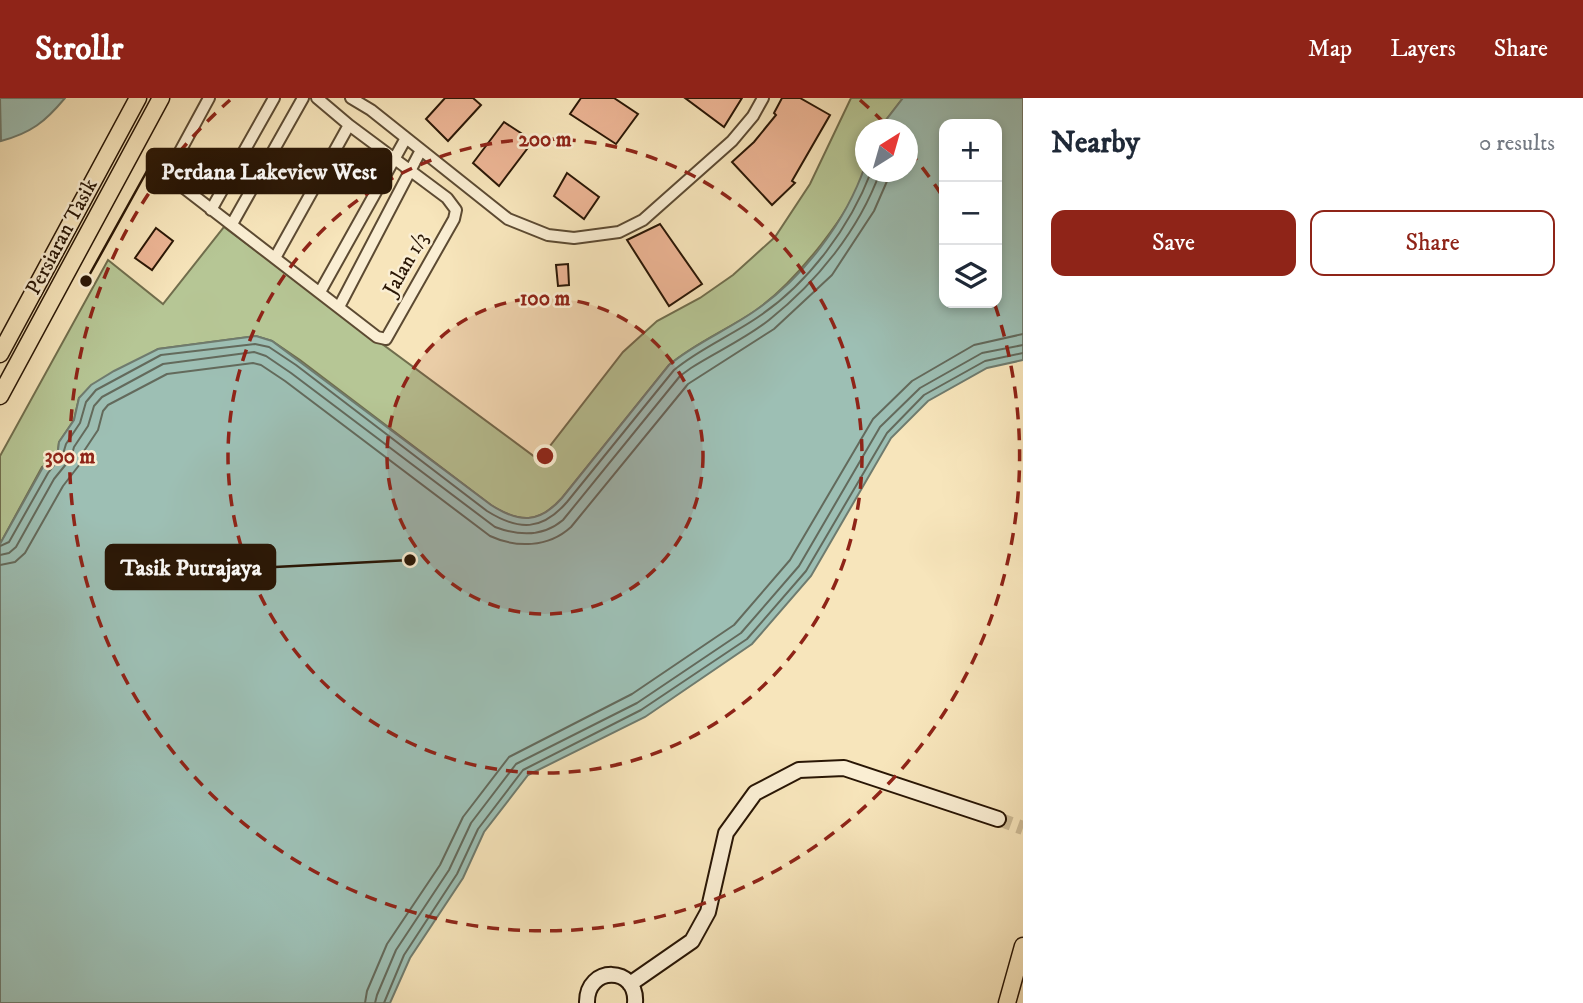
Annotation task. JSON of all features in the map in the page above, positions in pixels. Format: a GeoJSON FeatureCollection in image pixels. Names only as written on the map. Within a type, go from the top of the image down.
{"type":"FeatureCollection","features":[{"type":"Feature","properties":{"kind":"main road","name":"Persiaran Tasik"},"geometry":{"type":"LineString","coordinates":[[0,354],[138,98]]}},
{"type":"Feature","properties":{"kind":"main road","name":"Persiaran Tasik"},"geometry":{"type":"LineString","coordinates":[[0,396],[161,98]]}},
{"type":"Feature","properties":{"kind":"main road"},"geometry":{"type":"LineString","coordinates":[[1007,1003],[1023,946]]}},
{"type":"Feature","properties":{"kind":"street"},"geometry":{"type":"LineString","coordinates":[[209,98],[170,173],[175,182],[339,307],[421,150]]}},
{"type":"Feature","properties":{"kind":"street"},"geometry":{"type":"LineString","coordinates":[[211,210],[274,98]]}},
{"type":"Feature","properties":{"kind":"street"},"geometry":{"type":"LineString","coordinates":[[232,224],[303,98]]}},
{"type":"Feature","properties":{"kind":"street"},"geometry":{"type":"LineString","coordinates":[[317,98],[409,172]]}},
{"type":"Feature","properties":{"kind":"street"},"geometry":{"type":"LineString","coordinates":[[358,99],[508,219],[548,235],[574,238],[619,232],[643,220],[744,128],[763,98]]}},
{"type":"Feature","properties":{"kind":"street"},"geometry":{"type":"LineString","coordinates":[[275,258],[349,125]]}},
{"type":"Feature","properties":{"kind":"street"},"geometry":{"type":"LineString","coordinates":[[320,292],[405,138]]}},
{"type":"Feature","properties":{"kind":"street","name":"Jalan 1/3"},"geometry":{"type":"LineString","coordinates":[[339,307],[377,337],[386,339],[454,219],[456,210],[452,202],[409,172]]}},
{"type":"Feature","properties":{"kind":"street"},"geometry":{"type":"LineString","coordinates":[[631,984],[692,941],[708,912],[726,833],[755,793],[799,770],[844,768],[998,819]]}},
{"type":"Feature","properties":{"kind":"street"},"geometry":{"type":"LineString","coordinates":[[587,1003],[589,988],[601,977],[617,975],[631,984],[635,991],[635,1003]]}},
{"type":"Feature","properties":{"kind":"green space"},"geometry":{"type":"Polygon","coordinates":[[[851,98],[903,98],[887,119],[855,119],[855,182],[860,182],[859,185],[836,225],[803,266],[755,311],[669,365],[562,498],[545,513],[520,518],[491,505],[300,360],[272,341],[256,336],[158,349],[79,398],[74,420],[59,442],[58,450],[48,464],[42,467],[0,544],[0,456],[108,260],[163,304],[224,227],[539,460],[623,352],[657,321],[700,298],[733,275],[775,237],[810,184],[851,98]]]}},
{"type":"Feature","properties":{"kind":"water"},"geometry":{"type":"Polygon","coordinates":[[[0,98],[65,98],[37,126],[1,141],[0,98]]]}},
{"type":"Feature","properties":{"kind":"water"},"geometry":{"type":"Polygon","coordinates":[[[903,98],[1023,98],[1023,360],[987,368],[928,401],[891,438],[811,576],[752,644],[645,717],[528,775],[484,832],[463,878],[410,958],[390,1003],[0,1003],[0,544],[43,467],[58,450],[59,442],[74,420],[79,398],[91,385],[158,349],[256,336],[272,341],[491,505],[520,518],[537,516],[545,513],[562,498],[669,365],[756,310],[791,281],[835,227],[859,182],[918,182],[918,119],[887,119],[903,98]]]}},
{"type":"Feature","properties":{"kind":"building"},"geometry":{"type":"Polygon","coordinates":[[[445,98],[473,98],[481,105],[448,141],[426,119],[445,98]]]}},
{"type":"Feature","properties":{"kind":"building"},"geometry":{"type":"Polygon","coordinates":[[[581,98],[614,98],[638,114],[616,144],[570,114],[581,98]]]}},
{"type":"Feature","properties":{"kind":"building"},"geometry":{"type":"Polygon","coordinates":[[[685,98],[742,98],[724,127],[685,98]]]}},
{"type":"Feature","properties":{"kind":"building"},"geometry":{"type":"Polygon","coordinates":[[[782,98],[800,98],[830,115],[792,181],[795,183],[772,205],[732,162],[754,142],[776,115],[774,113],[782,98]]]}},
{"type":"Feature","properties":{"kind":"building"},"geometry":{"type":"Polygon","coordinates":[[[504,122],[533,141],[499,186],[473,163],[504,122]]]}},
{"type":"Feature","properties":{"kind":"building"},"geometry":{"type":"Polygon","coordinates":[[[567,173],[599,197],[584,219],[554,196],[567,173]]]}},
{"type":"Feature","properties":{"kind":"building"},"geometry":{"type":"Polygon","coordinates":[[[660,224],[702,284],[669,306],[627,240],[660,224]]]}},
{"type":"Feature","properties":{"kind":"building"},"geometry":{"type":"Polygon","coordinates":[[[156,228],[173,241],[152,270],[135,258],[156,228]]]}},
{"type":"Feature","properties":{"kind":"building"},"geometry":{"type":"Polygon","coordinates":[[[568,264],[569,285],[558,286],[556,265],[568,264]]]}},
{"type":"Feature","properties":{"kind":"tunnel"},"geometry":{"type":"LineString","coordinates":[[998,819],[1023,828]]}},
{"type":"Feature","properties":{"kind":"place","name":"Perdana Lakeview West"},"geometry":{"type":"Point","coordinates":[86,281]}},
{"type":"Feature","properties":{"kind":"place","name":"Tasik Putrajaya"},"geometry":{"type":"Point","coordinates":[410,560]}}]}
